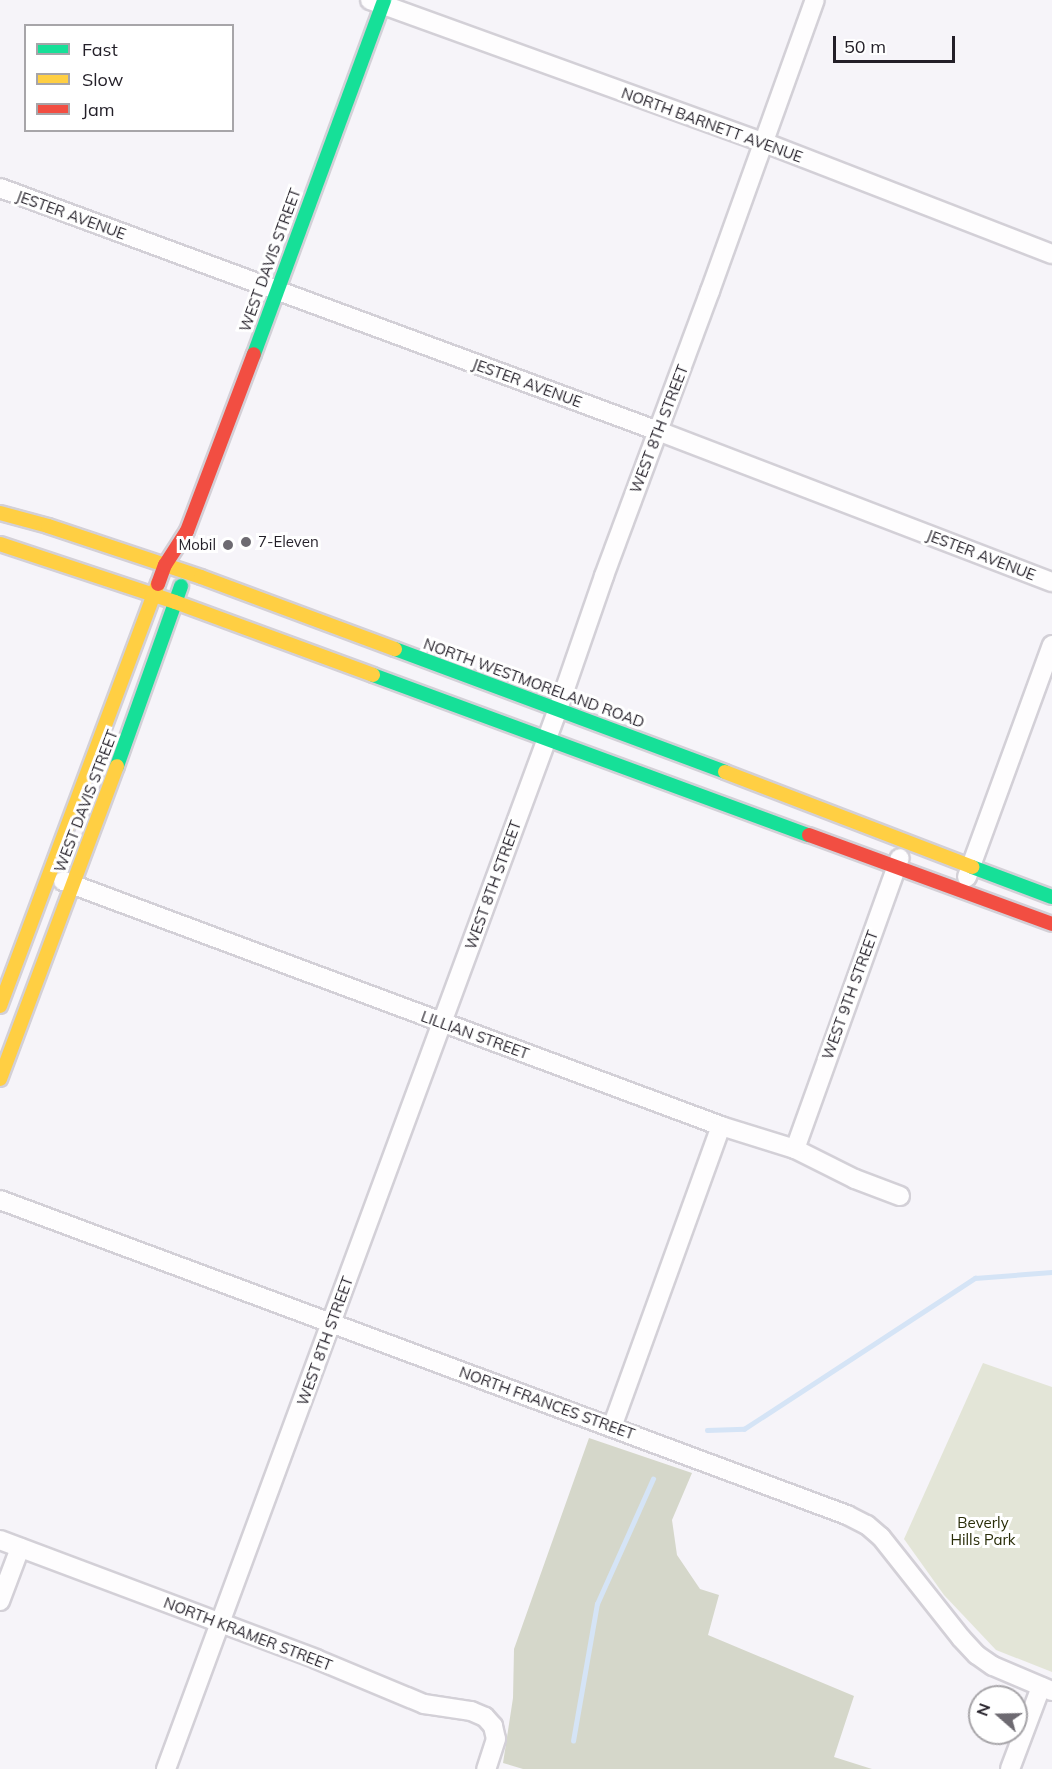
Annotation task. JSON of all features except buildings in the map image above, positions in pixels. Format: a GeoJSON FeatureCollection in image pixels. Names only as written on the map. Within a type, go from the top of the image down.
{"type":"FeatureCollection","features":[{"type":"Feature","properties":{"kind":"main road","name":"WEST DAVIS STREET"},"geometry":{"type":"LineString","coordinates":[[0,1006],[165,565],[187,531],[277,291],[379,2]]}},
{"type":"Feature","properties":{"kind":"main road","name":"NORTH WESTMORELAND ROAD"},"geometry":{"type":"LineString","coordinates":[[0,513],[31,537],[154,595],[1052,924]]}},
{"type":"Feature","properties":{"kind":"main road","name":"WEST DAVIS STREET"},"geometry":{"type":"LineString","coordinates":[[0,1079],[176,602],[186,572],[187,531]]}},
{"type":"Feature","properties":{"kind":"main road","name":"NORTH WESTMORELAND ROAD"},"geometry":{"type":"LineString","coordinates":[[0,544],[31,537],[165,565],[186,572],[558,709],[1052,897]]}},
{"type":"Feature","properties":{"kind":"street","name":"WEST 8TH STREET"},"geometry":{"type":"LineString","coordinates":[[166,1769],[558,709],[815,0]]}},
{"type":"Feature","properties":{"kind":"street","name":"NORTH BARNETT AVENUE"},"geometry":{"type":"LineString","coordinates":[[379,2],[763,142],[1052,254]]}},
{"type":"Feature","properties":{"kind":"street","name":"JESTER AVENUE"},"geometry":{"type":"LineString","coordinates":[[0,188],[658,431],[1052,582]]}},
{"type":"Feature","properties":{"kind":"street"},"geometry":{"type":"LineString","coordinates":[[962,892],[1052,645]]}},
{"type":"Feature","properties":{"kind":"street","name":"WEST 9TH STREET"},"geometry":{"type":"LineString","coordinates":[[795,1149],[906,842]]}},
{"type":"Feature","properties":{"kind":"street","name":"LILLIAN STREET"},"geometry":{"type":"LineString","coordinates":[[49,876],[721,1126],[795,1149],[855,1179],[900,1196]]}},
{"type":"Feature","properties":{"kind":"street"},"geometry":{"type":"LineString","coordinates":[[612,1427],[721,1126]]}},
{"type":"Feature","properties":{"kind":"street","name":"NORTH FRANCES STREET"},"geometry":{"type":"LineString","coordinates":[[0,1200],[847,1515],[867,1525],[881,1538],[977,1655],[993,1666],[1046,1689]]}},
{"type":"Feature","properties":{"kind":"street","name":"NORTH KRAMER STREET"},"geometry":{"type":"LineString","coordinates":[[0,1540],[316,1659],[424,1704],[471,1711],[485,1717],[493,1726],[496,1739],[486,1769]]}},
{"type":"Feature","properties":{"kind":"street"},"geometry":{"type":"LineString","coordinates":[[0,1601],[20,1548]]}},
{"type":"Feature","properties":{"kind":"street"},"geometry":{"type":"LineString","coordinates":[[1010,1769],[1046,1689]]}},
{"type":"Feature","properties":{"kind":"green space","name":"Beverly Hills Park"},"geometry":{"type":"Polygon","coordinates":[[[983,1363],[1052,1387],[1052,1672],[996,1650],[944,1595],[904,1539],[983,1363]]]}},
{"type":"Feature","properties":{"kind":"shaded area"},"geometry":{"type":"Polygon","coordinates":[[[589,1438],[692,1473],[672,1520],[677,1555],[700,1589],[719,1595],[708,1635],[854,1696],[834,1757],[872,1769],[523,1769],[503,1763],[513,1698],[514,1649],[589,1438]]]}},
{"type":"Feature","properties":{"kind":"waterway"},"geometry":{"type":"LineString","coordinates":[[707,1430],[744,1429],[975,1278],[1052,1272]]}},
{"type":"Feature","properties":{"kind":"waterway"},"geometry":{"type":"LineString","coordinates":[[573,1741],[597,1604],[653,1479]]}},
{"type":"Feature","properties":{"kind":"traffic: fast"},"geometry":{"type":"LineString","coordinates":[[254,354],[384,0]]}},
{"type":"Feature","properties":{"kind":"traffic: fast"},"geometry":{"type":"LineString","coordinates":[[117,766],[181,586]]}},
{"type":"Feature","properties":{"kind":"traffic: fast"},"geometry":{"type":"LineString","coordinates":[[395,649],[725,772]]}},
{"type":"Feature","properties":{"kind":"traffic: fast"},"geometry":{"type":"LineString","coordinates":[[373,675],[809,835]]}},
{"type":"Feature","properties":{"kind":"traffic: fast"},"geometry":{"type":"LineString","coordinates":[[972,867],[1052,897]]}},
{"type":"Feature","properties":{"kind":"traffic: slow"},"geometry":{"type":"LineString","coordinates":[[0,513],[48,526],[201,577],[395,649]]}},
{"type":"Feature","properties":{"kind":"traffic: slow"},"geometry":{"type":"LineString","coordinates":[[0,544],[175,602],[373,675]]}},
{"type":"Feature","properties":{"kind":"traffic: slow"},"geometry":{"type":"LineString","coordinates":[[0,1006],[158,584]]}},
{"type":"Feature","properties":{"kind":"traffic: slow"},"geometry":{"type":"LineString","coordinates":[[0,1079],[117,766]]}},
{"type":"Feature","properties":{"kind":"traffic: slow"},"geometry":{"type":"LineString","coordinates":[[725,772],[972,867]]}},
{"type":"Feature","properties":{"kind":"traffic: jam"},"geometry":{"type":"LineString","coordinates":[[158,584],[165,565],[187,531],[254,354]]}},
{"type":"Feature","properties":{"kind":"traffic: jam"},"geometry":{"type":"LineString","coordinates":[[809,835],[1052,924]]}},
{"type":"Feature","properties":{"kind":"place","name":"7-Eleven"},"geometry":{"type":"Point","coordinates":[246,542]}},
{"type":"Feature","properties":{"kind":"place","name":"Mobil"},"geometry":{"type":"Point","coordinates":[228,545]}}]}
